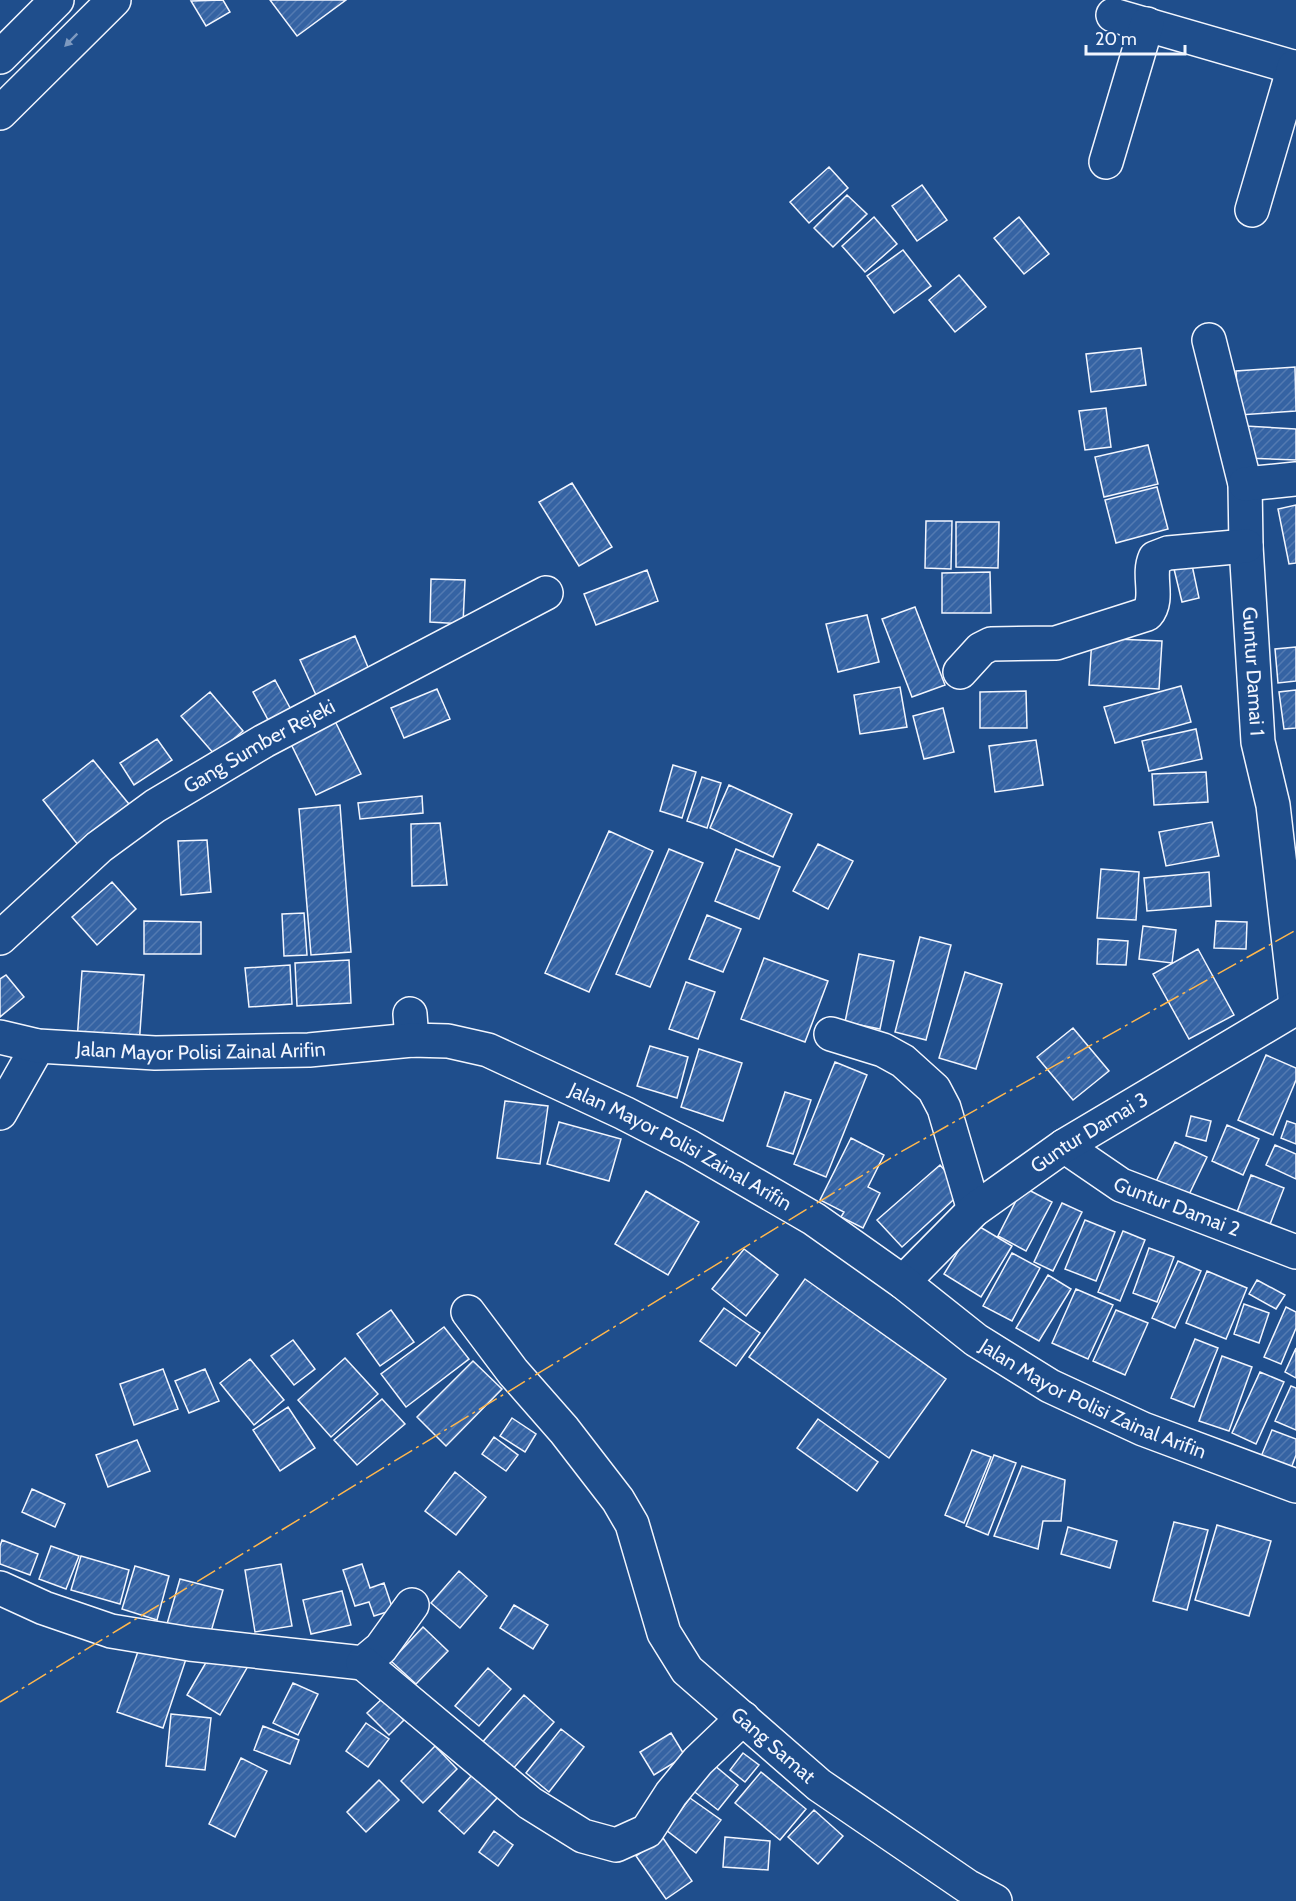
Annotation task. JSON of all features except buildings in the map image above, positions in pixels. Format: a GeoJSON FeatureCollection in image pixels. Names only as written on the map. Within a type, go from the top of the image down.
{"type":"FeatureCollection","features":[{"type":"Feature","properties":{"kind":"street"},"geometry":{"type":"LineString","coordinates":[[0,57],[57,0]]}},
{"type":"Feature","properties":{"kind":"street"},"geometry":{"type":"LineString","coordinates":[[0,113],[114,0]]}},
{"type":"Feature","properties":{"kind":"street"},"geometry":{"type":"LineString","coordinates":[[1113,15],[1295,68],[1252,210]]}},
{"type":"Feature","properties":{"kind":"street"},"geometry":{"type":"LineString","coordinates":[[1106,162],[1147,24]]}},
{"type":"Feature","properties":{"kind":"street","name":"Guntur Damai 1"},"geometry":{"type":"LineString","coordinates":[[1209,340],[1245,484],[1246,546],[1258,742],[1273,805],[1296,1006]]}},
{"type":"Feature","properties":{"kind":"street"},"geometry":{"type":"LineString","coordinates":[[1245,484],[1296,479]]}},
{"type":"Feature","properties":{"kind":"street"},"geometry":{"type":"LineString","coordinates":[[960,672],[981,649],[991,644],[1056,643],[1147,614],[1152,604],[1152,566],[1155,558],[1168,553],[1246,546]]}},
{"type":"Feature","properties":{"kind":"street","name":"Gang Sumber Rejeki"},"geometry":{"type":"LineString","coordinates":[[0,938],[99,847],[155,806],[264,741],[546,593]]}},
{"type":"Feature","properties":{"kind":"street","name":"Guntur Damai 3"},"geometry":{"type":"LineString","coordinates":[[903,1282],[974,1210],[1064,1146],[1296,1006]]}},
{"type":"Feature","properties":{"kind":"street","name":"Jalan Mayor Polisi Zainal Arifin"},"geometry":{"type":"LineString","coordinates":[[0,1037],[38,1046],[155,1053],[309,1050],[411,1027],[448,1041],[488,1050],[624,1113],[690,1147],[814,1219],[903,1282],[976,1340],[1050,1386],[1143,1430],[1296,1486]]}},
{"type":"Feature","properties":{"kind":"street"},"geometry":{"type":"LineString","coordinates":[[831,1034],[883,1050],[903,1061],[934,1089],[944,1108],[974,1210]]}},
{"type":"Feature","properties":{"kind":"street"},"geometry":{"type":"LineString","coordinates":[[0,1113],[38,1046]]}},
{"type":"Feature","properties":{"kind":"street","name":"Guntur Damai 2"},"geometry":{"type":"LineString","coordinates":[[1064,1146],[1121,1185],[1296,1252]]}},
{"type":"Feature","properties":{"kind":"street","name":"Gang Samat"},"geometry":{"type":"LineString","coordinates":[[468,1312],[513,1372],[564,1430],[618,1500],[632,1524],[664,1633],[687,1670],[819,1785],[967,1886],[995,1901]]}},
{"type":"Feature","properties":{"kind":"street"},"geometry":{"type":"LineString","coordinates":[[0,1588],[44,1608],[111,1631],[190,1644],[363,1663],[530,1803],[583,1836],[616,1845],[647,1831],[671,1794],[698,1761],[743,1718]]}},
{"type":"Feature","properties":{"kind":"street"},"geometry":{"type":"LineString","coordinates":[[363,1663],[381,1648],[412,1605]]}},
{"type":"Feature","properties":{"kind":"power"},"geometry":{"type":"LineString","coordinates":[[0,1702],[899,1153],[1296,930]]}}]}
